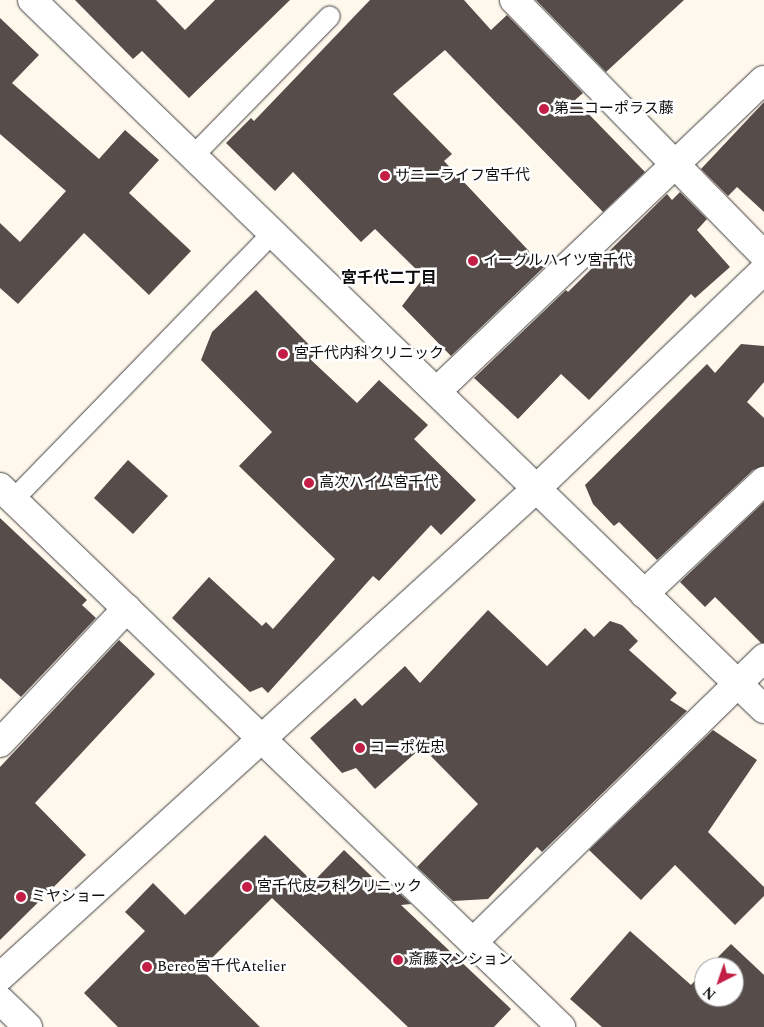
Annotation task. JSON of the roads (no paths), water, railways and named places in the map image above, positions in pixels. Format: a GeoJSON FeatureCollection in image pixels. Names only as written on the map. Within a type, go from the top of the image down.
{"type":"FeatureCollection","features":[{"type":"Feature","properties":{"kind":"street"},"geometry":{"type":"LineString","coordinates":[[32,0],[274,232],[764,710]]}},
{"type":"Feature","properties":{"kind":"street"},"geometry":{"type":"LineString","coordinates":[[514,0],[764,255]]}},
{"type":"Feature","properties":{"kind":"street"},"geometry":{"type":"LineString","coordinates":[[438,392],[764,80]]}},
{"type":"Feature","properties":{"kind":"street"},"geometry":{"type":"LineString","coordinates":[[0,977],[537,488],[764,270]]}},
{"type":"Feature","properties":{"kind":"street"},"geometry":{"type":"LineString","coordinates":[[644,594],[764,481]]}},
{"type":"Feature","properties":{"kind":"street"},"geometry":{"type":"LineString","coordinates":[[7,493],[264,737],[561,1027]]}},
{"type":"Feature","properties":{"kind":"street"},"geometry":{"type":"LineString","coordinates":[[0,742],[127,608]]}},
{"type":"Feature","properties":{"kind":"street"},"geometry":{"type":"LineString","coordinates":[[473,942],[764,658]]}},
{"type":"Feature","properties":{"kind":"street"},"geometry":{"type":"LineString","coordinates":[[0,1000],[28,1027]]}},
{"type":"Feature","properties":{"kind":"lane"},"geometry":{"type":"LineString","coordinates":[[194,155],[330,16]]}},
{"type":"Feature","properties":{"kind":"lane"},"geometry":{"type":"LineString","coordinates":[[7,493],[274,232]]}},
{"type":"Feature","properties":{"kind":"place","name":"第二コーポラス藤"},"geometry":{"type":"Point","coordinates":[544,109]}},
{"type":"Feature","properties":{"kind":"place","name":"サニーライフ宮千代"},"geometry":{"type":"Point","coordinates":[385,176]}},
{"type":"Feature","properties":{"kind":"place","name":"イーグルハイツ宮千代"},"geometry":{"type":"Point","coordinates":[473,261]}},
{"type":"Feature","properties":{"kind":"place","name":"宮千代内科クリニック"},"geometry":{"type":"Point","coordinates":[283,354]}},
{"type":"Feature","properties":{"kind":"place","name":"高次ハイム宮千代"},"geometry":{"type":"Point","coordinates":[309,483]}},
{"type":"Feature","properties":{"kind":"place","name":"コーポ佐忠"},"geometry":{"type":"Point","coordinates":[360,748]}},
{"type":"Feature","properties":{"kind":"place","name":"宮千代皮フ科クリニック"},"geometry":{"type":"Point","coordinates":[247,887]}},
{"type":"Feature","properties":{"kind":"place","name":"ミヤショー"},"geometry":{"type":"Point","coordinates":[21,897]}},
{"type":"Feature","properties":{"kind":"place","name":"斎藤マンション"},"geometry":{"type":"Point","coordinates":[398,960]}},
{"type":"Feature","properties":{"kind":"place","name":"Bereo宮千代Atelier"},"geometry":{"type":"Point","coordinates":[147,967]}},
{"type":"Feature","properties":{"kind":"district","name":"宮千代二丁目"},"geometry":{"type":"Point","coordinates":[389,278]}}]}
